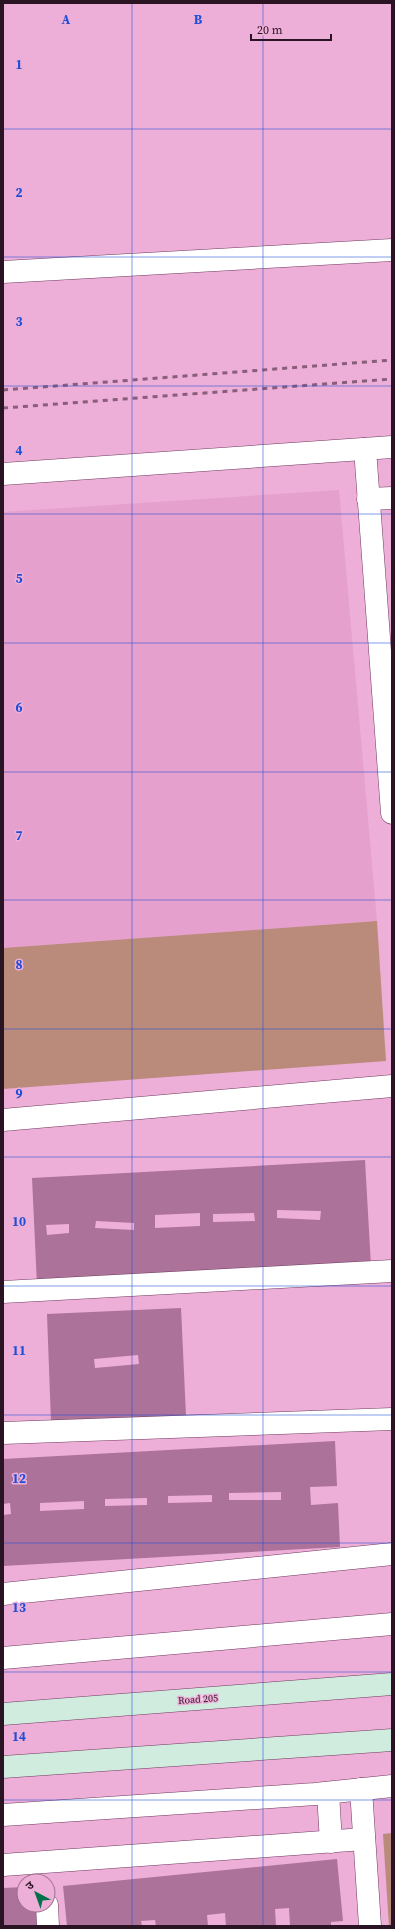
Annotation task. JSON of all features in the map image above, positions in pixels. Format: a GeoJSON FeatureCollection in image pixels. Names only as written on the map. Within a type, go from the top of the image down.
{"type":"FeatureCollection","features":[{"type":"Feature","properties":{"kind":"main road","name":"Road 205"},"geometry":{"type":"LineString","coordinates":[[3,1714],[392,1684]]}},
{"type":"Feature","properties":{"kind":"main road"},"geometry":{"type":"LineString","coordinates":[[3,1767],[392,1740]]}},
{"type":"Feature","properties":{"kind":"street"},"geometry":{"type":"LineString","coordinates":[[3,272],[392,250]]}},
{"type":"Feature","properties":{"kind":"street"},"geometry":{"type":"LineString","coordinates":[[3,474],[392,447]]}},
{"type":"Feature","properties":{"kind":"street"},"geometry":{"type":"LineString","coordinates":[[365,449],[392,813]]}},
{"type":"Feature","properties":{"kind":"street"},"geometry":{"type":"LineString","coordinates":[[368,499],[392,498]]}},
{"type":"Feature","properties":{"kind":"street"},"geometry":{"type":"LineString","coordinates":[[3,1120],[392,1086]]}},
{"type":"Feature","properties":{"kind":"street"},"geometry":{"type":"LineString","coordinates":[[3,1292],[392,1271]]}},
{"type":"Feature","properties":{"kind":"street"},"geometry":{"type":"LineString","coordinates":[[3,1433],[392,1419]]}},
{"type":"Feature","properties":{"kind":"street"},"geometry":{"type":"LineString","coordinates":[[3,1594],[392,1554]]}},
{"type":"Feature","properties":{"kind":"street"},"geometry":{"type":"LineString","coordinates":[[3,1658],[392,1624]]}},
{"type":"Feature","properties":{"kind":"street"},"geometry":{"type":"LineString","coordinates":[[3,1815],[328,1793],[392,1786]]}},
{"type":"Feature","properties":{"kind":"street"},"geometry":{"type":"LineString","coordinates":[[361,1789],[370,1926]]}},
{"type":"Feature","properties":{"kind":"street"},"geometry":{"type":"LineString","coordinates":[[328,1793],[331,1842]]}},
{"type":"Feature","properties":{"kind":"street"},"geometry":{"type":"LineString","coordinates":[[3,1865],[45,1872],[331,1842],[364,1840]]}},
{"type":"Feature","properties":{"kind":"street"},"geometry":{"type":"LineString","coordinates":[[47,1913],[48,1926]]}},
{"type":"Feature","properties":{"kind":"shaded area"},"geometry":{"type":"Polygon","coordinates":[[[339,490],[377,921],[3,948],[3,512],[339,490]]]}},
{"type":"Feature","properties":{"kind":"shaded area"},"geometry":{"type":"Polygon","coordinates":[[[377,921],[386,1061],[3,1089],[3,948],[377,921]]]}},
{"type":"Feature","properties":{"kind":"shaded area"},"geometry":{"type":"Polygon","coordinates":[[[392,1833],[392,1926],[389,1926],[383,1834],[392,1833]]]}},
{"type":"Feature","properties":{"kind":"building"},"geometry":{"type":"Polygon","coordinates":[[[365,1160],[371,1266],[37,1285],[32,1178],[365,1160]],[[277,1210],[277,1218],[320,1220],[321,1211],[277,1210]],[[200,1213],[155,1215],[155,1228],[200,1226],[200,1213]],[[254,1213],[213,1214],[213,1222],[255,1221],[254,1213]],[[96,1221],[95,1228],[134,1230],[134,1223],[96,1221]],[[69,1224],[46,1225],[47,1235],[69,1233],[69,1224]]]}},
{"type":"Feature","properties":{"kind":"building"},"geometry":{"type":"Polygon","coordinates":[[[181,1308],[186,1416],[51,1422],[47,1314],[181,1308]],[[138,1355],[94,1359],[95,1368],[139,1364],[138,1355]]]}},
{"type":"Feature","properties":{"kind":"building"},"geometry":{"type":"Polygon","coordinates":[[[335,1441],[337,1486],[310,1487],[311,1505],[338,1503],[340,1547],[3,1566],[3,1515],[11,1514],[10,1503],[3,1504],[3,1459],[335,1441]],[[281,1492],[229,1493],[229,1500],[281,1500],[281,1492]],[[212,1495],[168,1496],[168,1503],[212,1502],[212,1495]],[[147,1498],[105,1499],[105,1506],[147,1505],[147,1498]],[[84,1501],[40,1503],[40,1511],[84,1509],[84,1501]]]}},
{"type":"Feature","properties":{"kind":"building"},"geometry":{"type":"Polygon","coordinates":[[[337,1859],[343,1921],[331,1922],[331,1926],[290,1926],[289,1908],[275,1909],[276,1926],[226,1926],[225,1913],[207,1915],[208,1926],[156,1926],[155,1920],[141,1921],[142,1926],[67,1926],[63,1886],[337,1859]]]}},
{"type":"Feature","properties":{"kind":"building"},"geometry":{"type":"Polygon","coordinates":[[[16,1887],[16,1913],[39,1913],[40,1926],[3,1926],[3,1888],[16,1887]]]}},
{"type":"Feature","properties":{"kind":"railway"},"geometry":{"type":"LineString","coordinates":[[3,390],[392,360]]}},
{"type":"Feature","properties":{"kind":"railway"},"geometry":{"type":"LineString","coordinates":[[3,408],[392,379]]}}]}
